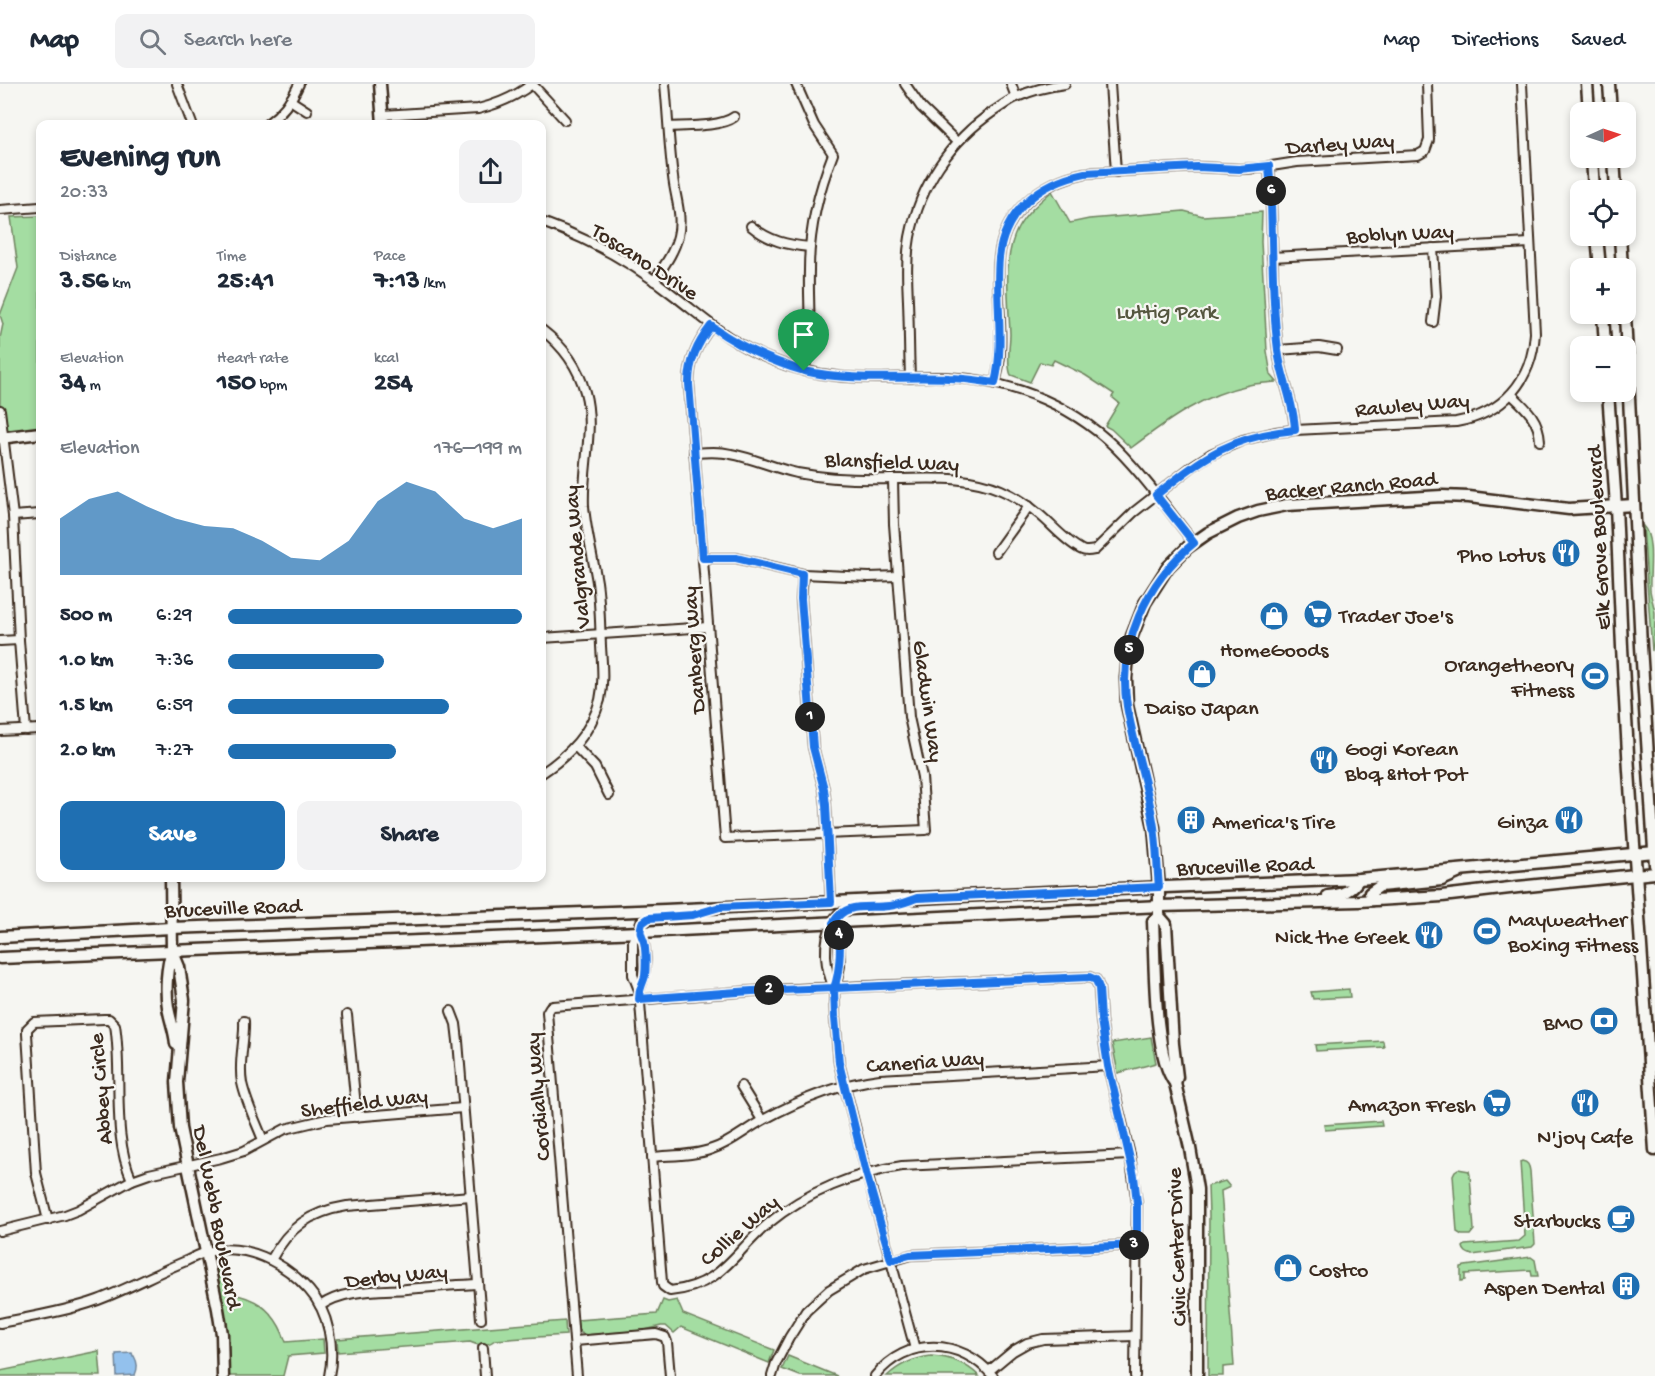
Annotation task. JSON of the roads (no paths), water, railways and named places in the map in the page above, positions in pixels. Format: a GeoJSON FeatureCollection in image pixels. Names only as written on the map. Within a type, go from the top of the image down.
{"type":"FeatureCollection","features":[{"type":"Feature","properties":{"kind":"main road"},"geometry":{"type":"LineString","coordinates":[[380,84],[383,120]]}},
{"type":"Feature","properties":{"kind":"main road"},"geometry":{"type":"LineString","coordinates":[[1587,84],[1588,102]]}},
{"type":"Feature","properties":{"kind":"main road"},"geometry":{"type":"LineString","coordinates":[[1609,84],[1610,102]]}},
{"type":"Feature","properties":{"kind":"main road","name":"Elk Grove Boulevard"},"geometry":{"type":"LineString","coordinates":[[1625,324],[1641,646],[1655,865]]}},
{"type":"Feature","properties":{"kind":"main road","name":"Elk Grove Boulevard"},"geometry":{"type":"LineString","coordinates":[[1609,402],[1634,854],[1655,1150]]}},
{"type":"Feature","properties":{"kind":"main road"},"geometry":{"type":"LineString","coordinates":[[2,438],[36,434]]}},
{"type":"Feature","properties":{"kind":"main road","name":"Backer Ranch Road"},"geometry":{"type":"LineString","coordinates":[[1159,887],[1154,827],[1127,705],[1128,657],[1139,616],[1152,590],[1168,567],[1194,543],[1218,527],[1238,518],[1287,505],[1449,496],[1562,509],[1634,505]]}},
{"type":"Feature","properties":{"kind":"main road","name":"Bruceville Road"},"geometry":{"type":"LineString","coordinates":[[0,937],[1359,879],[1655,852]]}},
{"type":"Feature","properties":{"kind":"main road","name":"Bruceville Road"},"geometry":{"type":"LineString","coordinates":[[1372,900],[1370,893],[1380,886],[1442,880],[1464,870]]}},
{"type":"Feature","properties":{"kind":"main road","name":"Bruceville Road"},"geometry":{"type":"LineString","coordinates":[[0,958],[1160,911],[1266,903],[1442,896],[1655,873]]}},
{"type":"Feature","properties":{"kind":"main road","name":"Bruceville Road"},"geometry":{"type":"LineString","coordinates":[[1266,903],[1290,897],[1339,894],[1348,891],[1359,879]]}},
{"type":"Feature","properties":{"kind":"main road","name":"Del Webb Boulevard"},"geometry":{"type":"LineString","coordinates":[[171,882],[172,951],[167,968],[167,1001],[174,1030],[178,1066],[179,1119],[222,1334],[223,1376]]}},
{"type":"Feature","properties":{"kind":"main road","name":"Civic Center Drive"},"geometry":{"type":"LineString","coordinates":[[1159,887],[1160,911],[1166,924],[1177,1077],[1175,1083],[1197,1189],[1197,1376]]}},
{"type":"Feature","properties":{"kind":"main road","name":"Bruceville Road"},"geometry":{"type":"LineString","coordinates":[[833,923],[846,910],[889,906],[917,898]]}},
{"type":"Feature","properties":{"kind":"main road","name":"Bruceville Road"},"geometry":{"type":"LineString","coordinates":[[640,932],[642,923],[649,918],[693,915],[720,907]]}},
{"type":"Feature","properties":{"kind":"main road","name":"Del Webb Boulevard"},"geometry":{"type":"LineString","coordinates":[[172,951],[179,968],[184,1000],[178,1066]]}},
{"type":"Feature","properties":{"kind":"street"},"geometry":{"type":"LineString","coordinates":[[177,84],[190,120]]}},
{"type":"Feature","properties":{"kind":"street"},"geometry":{"type":"LineString","coordinates":[[271,120],[290,100],[299,84]]}},
{"type":"Feature","properties":{"kind":"street"},"geometry":{"type":"LineString","coordinates":[[383,120],[493,106],[513,97],[532,84],[565,120]]}},
{"type":"Feature","properties":{"kind":"street"},"geometry":{"type":"LineString","coordinates":[[654,281],[671,254],[680,229],[679,206],[673,179],[666,84]]}},
{"type":"Feature","properties":{"kind":"street"},"geometry":{"type":"LineString","coordinates":[[796,84],[814,125],[833,154],[818,195],[813,221],[808,269],[810,341],[804,371]]}},
{"type":"Feature","properties":{"kind":"street"},"geometry":{"type":"LineString","coordinates":[[905,84],[921,107],[957,142]]}},
{"type":"Feature","properties":{"kind":"street"},"geometry":{"type":"LineString","coordinates":[[1011,84],[1016,97]]}},
{"type":"Feature","properties":{"kind":"street"},"geometry":{"type":"LineString","coordinates":[[910,378],[907,274],[910,238],[925,190],[935,171],[957,142],[982,119],[1016,97],[1065,84]]}},
{"type":"Feature","properties":{"kind":"street"},"geometry":{"type":"LineString","coordinates":[[1110,84],[1116,171]]}},
{"type":"Feature","properties":{"kind":"street","name":"Darley Way"},"geometry":{"type":"LineString","coordinates":[[995,383],[1000,350],[999,257],[1008,227],[1016,214],[1030,198],[1042,189],[1070,176],[1085,173],[1197,167],[1239,169],[1297,162],[1422,153],[1427,148],[1429,140],[1427,84]]}},
{"type":"Feature","properties":{"kind":"street","name":"Rawley Way"},"geometry":{"type":"LineString","coordinates":[[1156,495],[1194,465],[1223,447],[1256,436],[1295,430],[1456,422],[1488,412],[1511,394],[1526,372],[1534,347],[1535,333],[1522,84]]}},
{"type":"Feature","properties":{"kind":"street"},"geometry":{"type":"LineString","coordinates":[[290,100],[307,111]]}},
{"type":"Feature","properties":{"kind":"street"},"geometry":{"type":"LineString","coordinates":[[669,127],[716,124],[734,117]]}},
{"type":"Feature","properties":{"kind":"street"},"geometry":{"type":"LineString","coordinates":[[1269,166],[1278,350],[1281,369],[1292,402],[1295,430]]}},
{"type":"Feature","properties":{"kind":"street"},"geometry":{"type":"LineString","coordinates":[[0,210],[36,207]]}},
{"type":"Feature","properties":{"kind":"street","name":"Toscano Drive"},"geometry":{"type":"LineString","coordinates":[[546,224],[588,241],[654,281],[711,326],[740,345],[788,366],[843,378],[950,378],[995,383],[1033,394],[1064,409],[1085,422],[1117,448],[1194,543]]}},
{"type":"Feature","properties":{"kind":"street"},"geometry":{"type":"LineString","coordinates":[[752,226],[774,240],[810,246]]}},
{"type":"Feature","properties":{"kind":"street","name":"Boblyn Way"},"geometry":{"type":"LineString","coordinates":[[1272,256],[1530,243]]}},
{"type":"Feature","properties":{"kind":"street"},"geometry":{"type":"LineString","coordinates":[[1432,321],[1436,296],[1433,248]]}},
{"type":"Feature","properties":{"kind":"street","name":"Danberg Way"},"geometry":{"type":"LineString","coordinates":[[711,326],[698,345],[691,363],[689,384],[725,838],[827,834]]}},
{"type":"Feature","properties":{"kind":"street","name":"Valgrande Way"},"geometry":{"type":"LineString","coordinates":[[546,333],[567,354],[576,368],[585,393],[588,415],[585,510],[597,585],[603,673],[600,701],[587,730],[565,757],[546,770]]}},
{"type":"Feature","properties":{"kind":"street"},"geometry":{"type":"LineString","coordinates":[[1278,350],[1319,347],[1337,350]]}},
{"type":"Feature","properties":{"kind":"street"},"geometry":{"type":"LineString","coordinates":[[1511,394],[1533,416],[1539,428],[1540,441]]}},
{"type":"Feature","properties":{"kind":"street"},"geometry":{"type":"LineString","coordinates":[[0,410],[13,516],[26,730]]}},
{"type":"Feature","properties":{"kind":"street","name":"Blansfield Way"},"geometry":{"type":"LineString","coordinates":[[694,453],[732,454],[779,469],[828,478],[858,480],[938,478],[982,484],[1001,490],[1029,506],[1082,550],[1089,552],[1100,547],[1134,512],[1156,495]]}},
{"type":"Feature","properties":{"kind":"street","name":"Gladwin Way"},"geometry":{"type":"LineString","coordinates":[[827,834],[926,830],[922,777],[909,717],[893,479]]}},
{"type":"Feature","properties":{"kind":"street"},"geometry":{"type":"LineString","coordinates":[[996,552],[1029,506]]}},
{"type":"Feature","properties":{"kind":"street"},"geometry":{"type":"LineString","coordinates":[[13,516],[36,514]]}},
{"type":"Feature","properties":{"kind":"street"},"geometry":{"type":"LineString","coordinates":[[703,558],[736,558],[802,574],[898,576]]}},
{"type":"Feature","properties":{"kind":"street"},"geometry":{"type":"LineString","coordinates":[[802,574],[801,599],[813,747],[826,805],[831,902]]}},
{"type":"Feature","properties":{"kind":"street"},"geometry":{"type":"LineString","coordinates":[[546,638],[708,627]]}},
{"type":"Feature","properties":{"kind":"street"},"geometry":{"type":"LineString","coordinates":[[0,641],[19,640]]}},
{"type":"Feature","properties":{"kind":"street"},"geometry":{"type":"LineString","coordinates":[[0,731],[36,729]]}},
{"type":"Feature","properties":{"kind":"street"},"geometry":{"type":"LineString","coordinates":[[575,746],[595,767],[609,795]]}},
{"type":"Feature","properties":{"kind":"street"},"geometry":{"type":"LineString","coordinates":[[833,923],[839,933],[840,966],[834,988]]}},
{"type":"Feature","properties":{"kind":"street"},"geometry":{"type":"LineString","coordinates":[[833,923],[827,934],[827,966],[834,988],[836,1043],[844,1087],[915,1349]]}},
{"type":"Feature","properties":{"kind":"street","name":"Collie Way"},"geometry":{"type":"LineString","coordinates":[[639,990],[644,980],[645,969],[644,942],[640,932],[633,940],[633,975],[639,990],[662,1282],[666,1290],[703,1283],[715,1276],[769,1223],[794,1205],[819,1191],[866,1173],[902,1166],[1130,1155]]}},
{"type":"Feature","properties":{"kind":"street","name":"Cordially Way"},"geometry":{"type":"LineString","coordinates":[[577,1376],[548,1011],[553,1006],[752,991],[1093,978],[1099,988],[1108,1066],[1130,1155],[1137,1203],[1135,1376]]}},
{"type":"Feature","properties":{"kind":"street"},"geometry":{"type":"LineString","coordinates":[[450,1011],[456,1024],[458,1041],[481,1319]]}},
{"type":"Feature","properties":{"kind":"street"},"geometry":{"type":"LineString","coordinates":[[347,1015],[357,1117]]}},
{"type":"Feature","properties":{"kind":"street","name":"Abbey Circle"},"geometry":{"type":"LineString","coordinates":[[48,1220],[36,1173],[32,1127],[27,1029],[34,1022],[109,1019],[115,1025],[122,1150],[132,1180]]}},
{"type":"Feature","properties":{"kind":"street"},"geometry":{"type":"LineString","coordinates":[[244,1021],[241,1056],[242,1082],[263,1140]]}},
{"type":"Feature","properties":{"kind":"street","name":"Caneria Way"},"geometry":{"type":"LineString","coordinates":[[652,1157],[713,1149],[731,1141],[762,1120],[805,1100],[865,1081],[1108,1066]]}},
{"type":"Feature","properties":{"kind":"street"},"geometry":{"type":"LineString","coordinates":[[741,1086],[762,1120]]}},
{"type":"Feature","properties":{"kind":"street","name":"Sheffield Way"},"geometry":{"type":"LineString","coordinates":[[0,1231],[48,1220],[78,1210],[132,1180],[149,1174],[244,1151],[285,1129],[327,1119],[464,1108]]}},
{"type":"Feature","properties":{"kind":"street"},"geometry":{"type":"LineString","coordinates":[[272,1260],[292,1230],[308,1218],[328,1209],[471,1196]]}},
{"type":"Feature","properties":{"kind":"street"},"geometry":{"type":"LineString","coordinates":[[772,1376],[789,1338],[806,1311],[840,1282],[864,1269],[910,1255],[1137,1245]]}},
{"type":"Feature","properties":{"kind":"street"},"geometry":{"type":"LineString","coordinates":[[0,1323],[97,1301],[206,1253],[223,1250],[244,1252],[272,1260],[291,1273],[320,1306],[330,1339],[332,1356],[329,1376]]}},
{"type":"Feature","properties":{"kind":"street","name":"Derby Way"},"geometry":{"type":"LineString","coordinates":[[320,1306],[328,1300],[362,1293],[478,1284]]}},
{"type":"Feature","properties":{"kind":"street"},"geometry":{"type":"LineString","coordinates":[[575,1341],[661,1335],[667,1342],[670,1376]]}},
{"type":"Feature","properties":{"kind":"street"},"geometry":{"type":"LineString","coordinates":[[875,1376],[892,1359],[915,1349],[935,1347],[956,1350],[970,1355],[991,1374],[1013,1351],[1027,1343],[1043,1339],[1135,1336]]}},
{"type":"Feature","properties":{"kind":"street"},"geometry":{"type":"LineString","coordinates":[[483,1348],[485,1376]]}},
{"type":"Feature","properties":{"kind":"water"},"geometry":{"type":"Polygon","coordinates":[[[132,1353],[137,1363],[135,1375],[117,1376],[116,1354],[132,1353]]]}},
{"type":"Feature","properties":{"kind":"place","name":"Pho Lotus"},"geometry":{"type":"Point","coordinates":[1566,553]}},
{"type":"Feature","properties":{"kind":"place","name":"Trader Joe's"},"geometry":{"type":"Point","coordinates":[1318,614]}},
{"type":"Feature","properties":{"kind":"place","name":"HomeGoods"},"geometry":{"type":"Point","coordinates":[1274,616]}},
{"type":"Feature","properties":{"kind":"place","name":"Daiso Japan"},"geometry":{"type":"Point","coordinates":[1202,674]}},
{"type":"Feature","properties":{"kind":"place","name":"Orangetheory Fitness"},"geometry":{"type":"Point","coordinates":[1595,676]}},
{"type":"Feature","properties":{"kind":"place","name":"Gogi Korean Bbq &Hot Pot"},"geometry":{"type":"Point","coordinates":[1324,760]}},
{"type":"Feature","properties":{"kind":"place","name":"America's Tire"},"geometry":{"type":"Point","coordinates":[1191,820]}},
{"type":"Feature","properties":{"kind":"place","name":"Ginza"},"geometry":{"type":"Point","coordinates":[1569,820]}},
{"type":"Feature","properties":{"kind":"place","name":"Mayweather Boxing Fitness"},"geometry":{"type":"Point","coordinates":[1487,931]}},
{"type":"Feature","properties":{"kind":"place","name":"Nick the Greek"},"geometry":{"type":"Point","coordinates":[1429,935]}},
{"type":"Feature","properties":{"kind":"place","name":"BMO"},"geometry":{"type":"Point","coordinates":[1604,1021]}},
{"type":"Feature","properties":{"kind":"place","name":"Amazon Fresh"},"geometry":{"type":"Point","coordinates":[1497,1103]}},
{"type":"Feature","properties":{"kind":"place","name":"N'joy Cafe"},"geometry":{"type":"Point","coordinates":[1585,1103]}},
{"type":"Feature","properties":{"kind":"place","name":"Starbucks"},"geometry":{"type":"Point","coordinates":[1621,1219]}},
{"type":"Feature","properties":{"kind":"place","name":"Costco"},"geometry":{"type":"Point","coordinates":[1288,1268]}},
{"type":"Feature","properties":{"kind":"place","name":"Aspen Dental"},"geometry":{"type":"Point","coordinates":[1626,1286]}},
{"type":"Feature","properties":{"kind":"park label","name":"Luttig Park"},"geometry":{"type":"Point","coordinates":[1167,310]}}]}
